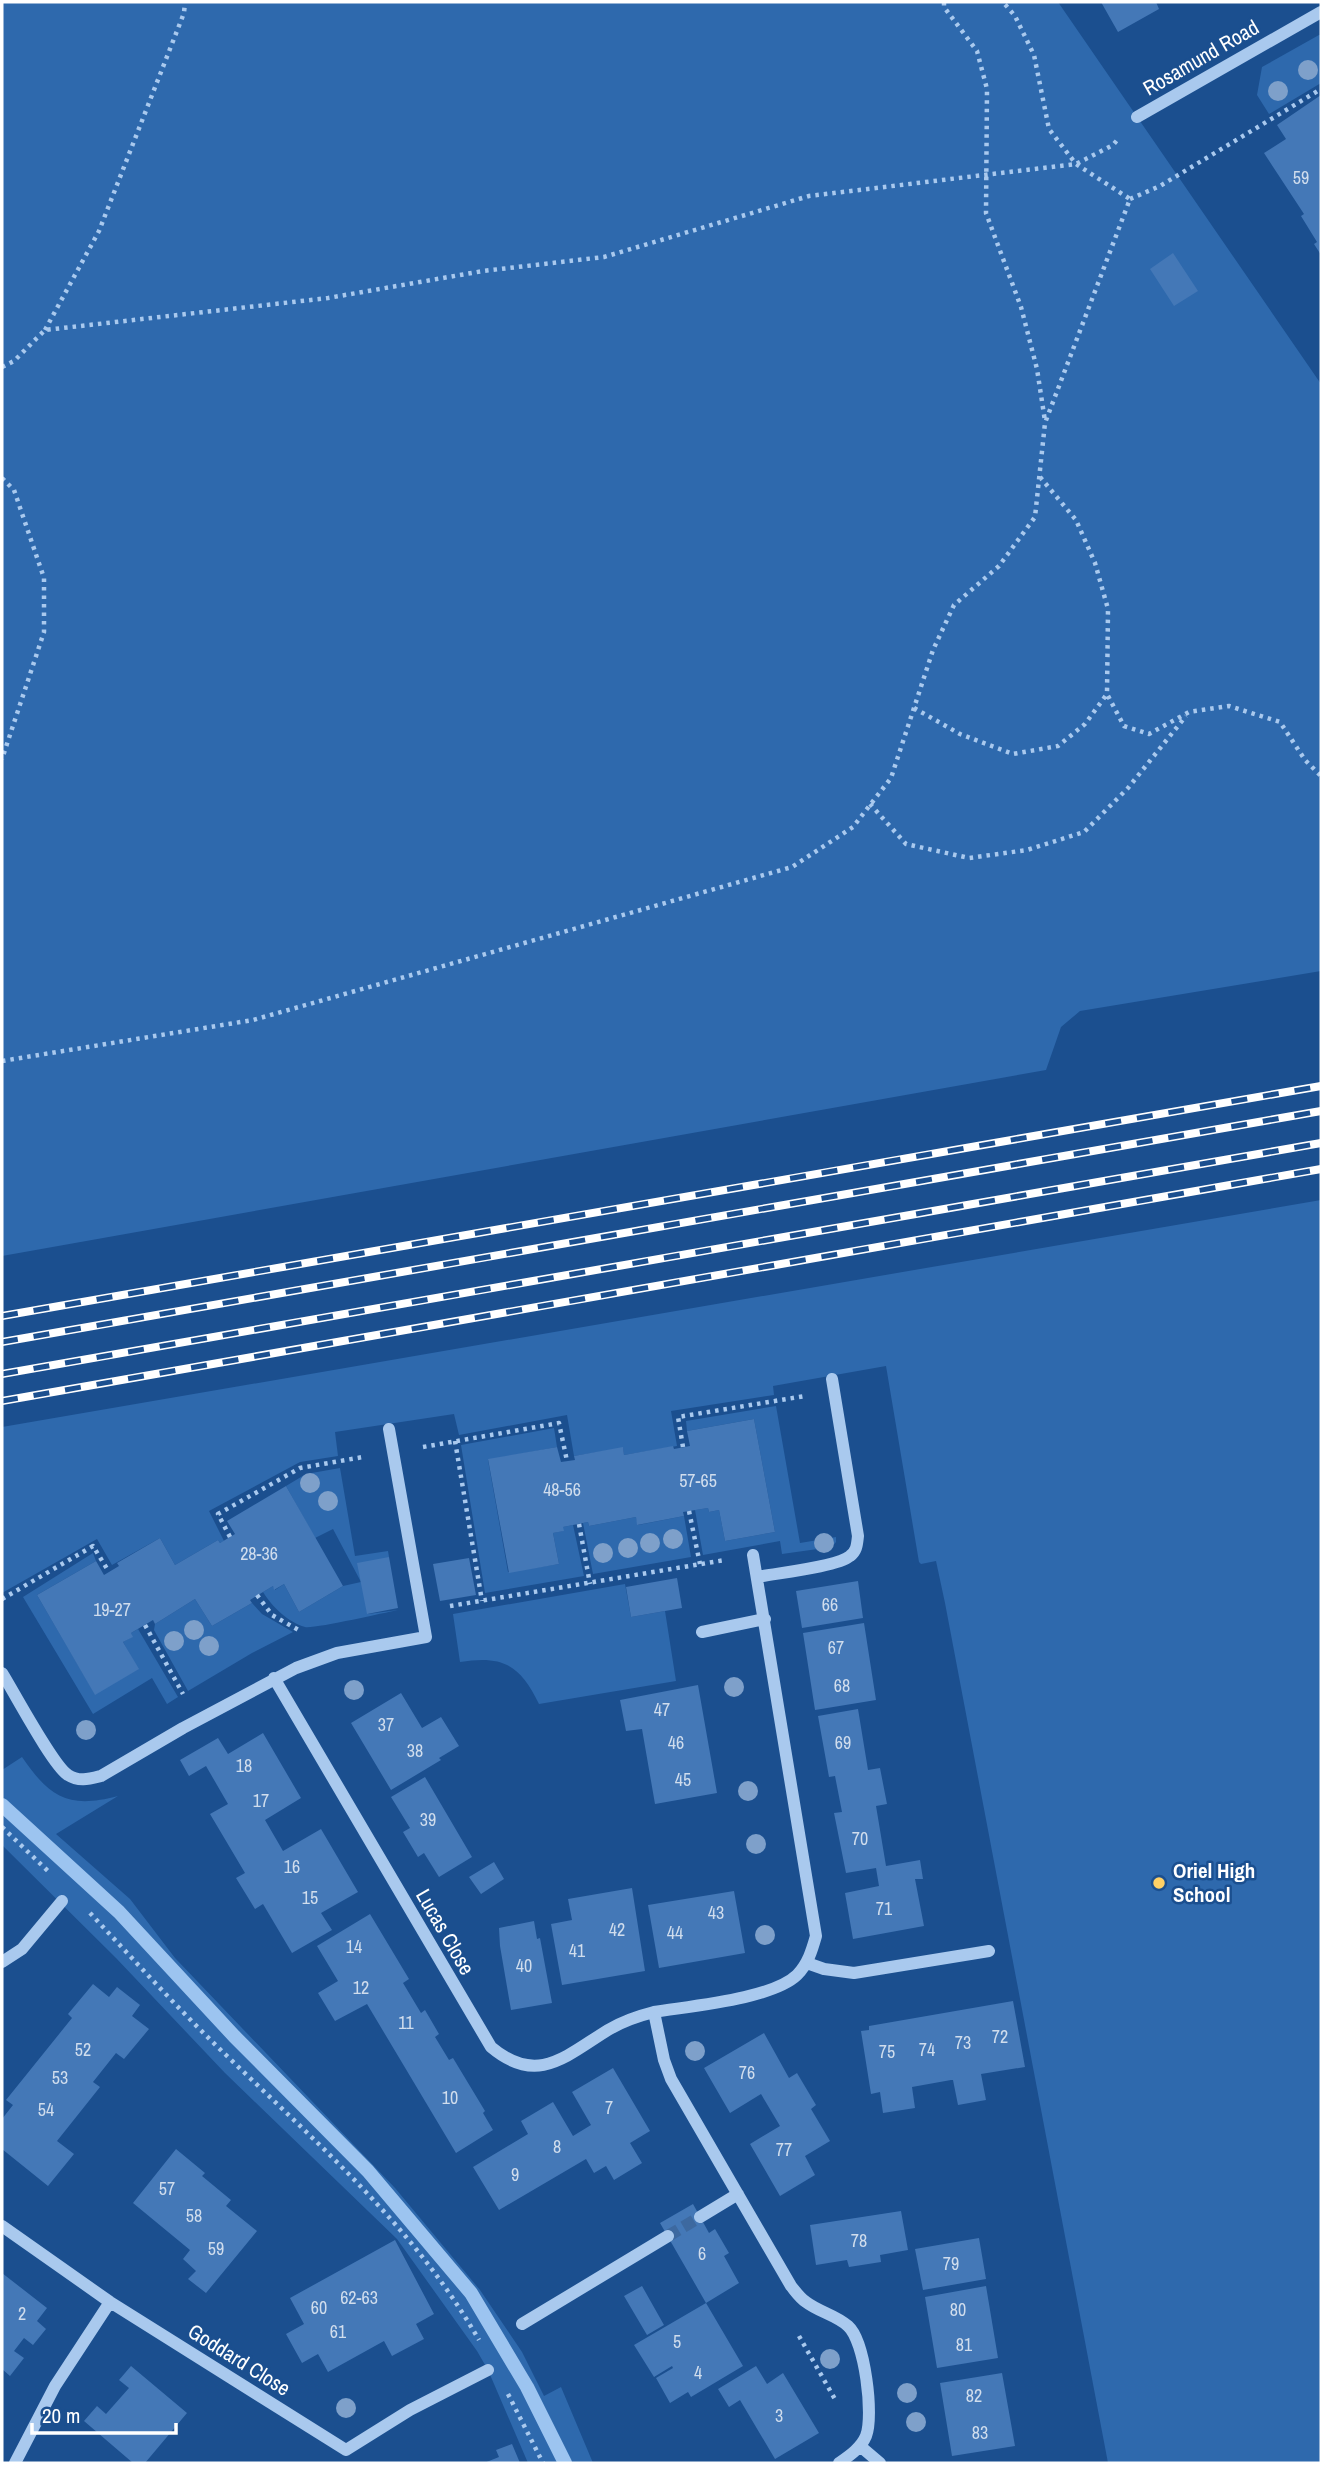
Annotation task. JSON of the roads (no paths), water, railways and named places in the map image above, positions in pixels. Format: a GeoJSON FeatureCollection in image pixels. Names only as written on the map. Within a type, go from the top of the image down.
{"type":"FeatureCollection","features":[{"type":"Feature","properties":{"kind":"street","name":"Rosamund Road"},"geometry":{"type":"LineString","coordinates":[[1137,117],[1321,12]]}},
{"type":"Feature","properties":{"kind":"street"},"geometry":{"type":"LineString","coordinates":[[757,1577],[840,1562],[854,1553],[858,1536],[832,1379]]}},
{"type":"Feature","properties":{"kind":"street"},"geometry":{"type":"LineString","coordinates":[[2,1672],[60,1768],[78,1779],[90,1779],[101,1776],[274,1678],[337,1653],[426,1637],[389,1429]]}},
{"type":"Feature","properties":{"kind":"street"},"geometry":{"type":"LineString","coordinates":[[753,1555],[815,1919],[816,1936],[807,1963],[824,1969],[854,1973],[989,1951]]}},
{"type":"Feature","properties":{"kind":"street"},"geometry":{"type":"LineString","coordinates":[[702,1632],[765,1619]]}},
{"type":"Feature","properties":{"kind":"street","name":"Lucas Close"},"geometry":{"type":"LineString","coordinates":[[274,1678],[491,2047],[505,2059],[521,2065],[539,2067],[555,2063],[624,2021],[654,2012],[764,1992],[783,1985],[807,1963]]}},
{"type":"Feature","properties":{"kind":"street"},"geometry":{"type":"LineString","coordinates":[[2,1962],[22,1949],[62,1901]]}},
{"type":"Feature","properties":{"kind":"street"},"geometry":{"type":"LineString","coordinates":[[654,2012],[664,2060],[671,2078],[791,2286],[804,2301],[844,2323],[860,2343],[869,2420],[867,2434],[860,2446],[839,2463]]}},
{"type":"Feature","properties":{"kind":"street"},"geometry":{"type":"LineString","coordinates":[[700,2217],[738,2194]]}},
{"type":"Feature","properties":{"kind":"street","name":"Goddard Close"},"geometry":{"type":"LineString","coordinates":[[2,2226],[110,2302],[348,2457]]}},
{"type":"Feature","properties":{"kind":"street"},"geometry":{"type":"LineString","coordinates":[[522,2324],[668,2236]]}},
{"type":"Feature","properties":{"kind":"street"},"geometry":{"type":"LineString","coordinates":[[15,2463],[55,2386],[110,2302]]}},
{"type":"Feature","properties":{"kind":"street"},"geometry":{"type":"LineString","coordinates":[[348,2457],[410,2410],[488,2370]]}},
{"type":"Feature","properties":{"kind":"street"},"geometry":{"type":"LineString","coordinates":[[860,2446],[880,2463]]}},
{"type":"Feature","properties":{"kind":"waterway"},"geometry":{"type":"LineString","coordinates":[[2,1805],[119,1912],[234,2036],[368,2171],[471,2293],[527,2387],[565,2463]]}},
{"type":"Feature","properties":{"kind":"tunnel"},"geometry":{"type":"LineString","coordinates":[[668,2236],[700,2217]]}},
{"type":"Feature","properties":{"kind":"railway"},"geometry":{"type":"LineString","coordinates":[[2,1316],[1321,1086]]}},
{"type":"Feature","properties":{"kind":"railway"},"geometry":{"type":"LineString","coordinates":[[2,1342],[1321,1111]]}},
{"type":"Feature","properties":{"kind":"railway"},"geometry":{"type":"LineString","coordinates":[[2,1374],[1321,1143]]}},
{"type":"Feature","properties":{"kind":"railway"},"geometry":{"type":"LineString","coordinates":[[2,1401],[1321,1169]]}},
{"type":"Feature","properties":{"kind":"place","name":"Oriel High School"},"geometry":{"type":"Point","coordinates":[1159,1883]}}]}
